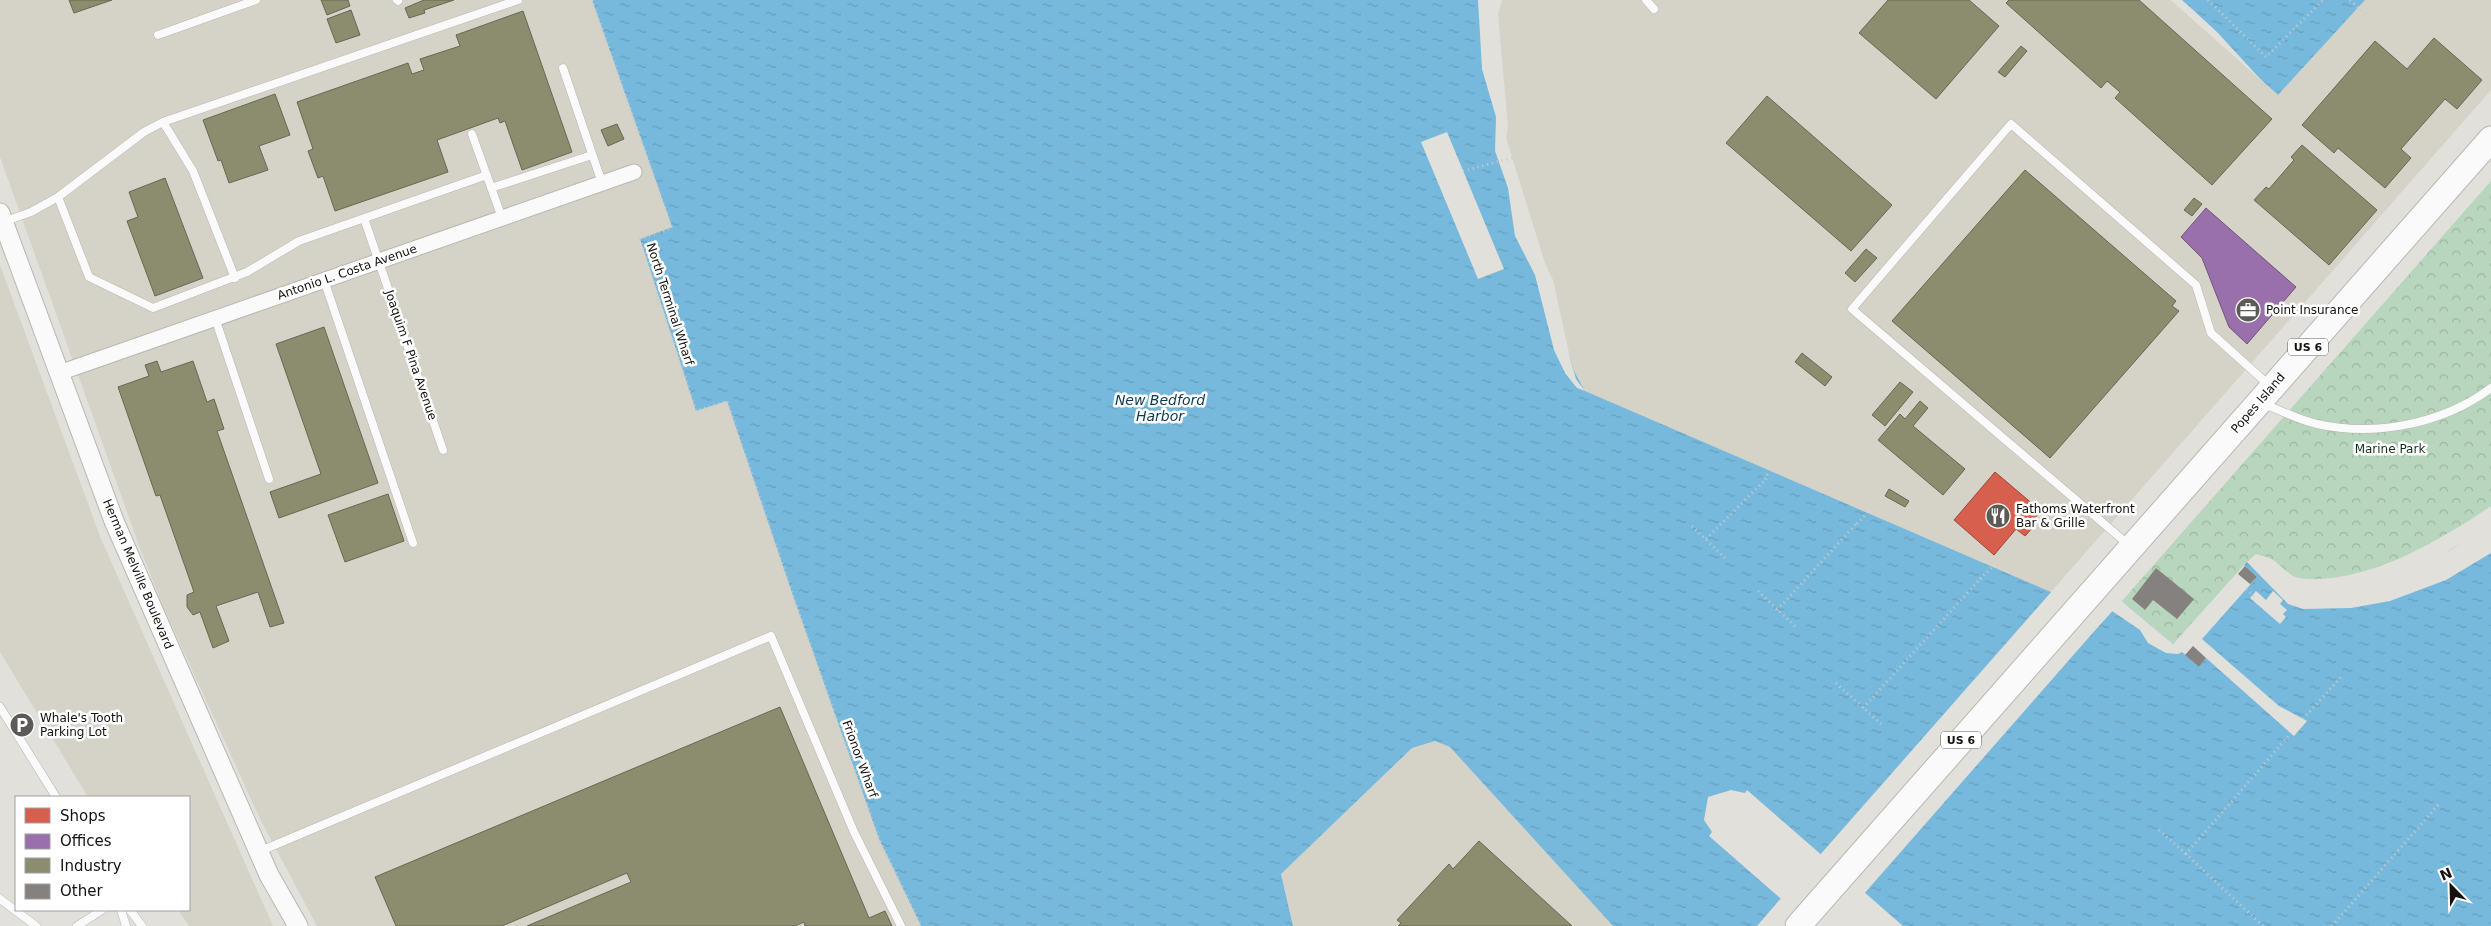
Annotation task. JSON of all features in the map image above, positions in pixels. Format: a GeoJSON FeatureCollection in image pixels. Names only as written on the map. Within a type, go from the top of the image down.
{"type":"FeatureCollection","features":[{"type":"Feature","properties":{"kind":"highway","name":"Popes Island"},"geometry":{"type":"LineString","coordinates":[[2128,551],[2491,139]]}},
{"type":"Feature","properties":{"kind":"highway","name":"US 6"},"geometry":{"type":"LineString","coordinates":[[1798,926],[2128,551]]}},
{"type":"Feature","properties":{"kind":"street","name":"Antonio L. Costa Avenue"},"geometry":{"type":"LineString","coordinates":[[59,372],[634,172]]}},
{"type":"Feature","properties":{"kind":"street","name":"Herman Melville Boulevard"},"geometry":{"type":"LineString","coordinates":[[2,217],[122,542],[258,852],[280,898],[298,926]]}},
{"type":"Feature","properties":{"kind":"lane"},"geometry":{"type":"LineString","coordinates":[[158,35],[256,0]]}},
{"type":"Feature","properties":{"kind":"lane"},"geometry":{"type":"LineString","coordinates":[[2,217],[31,212],[58,197],[144,132],[163,122],[518,0]]}},
{"type":"Feature","properties":{"kind":"lane"},"geometry":{"type":"LineString","coordinates":[[1646,0],[1654,9]]}},
{"type":"Feature","properties":{"kind":"lane"},"geometry":{"type":"LineString","coordinates":[[562,68],[602,183]]}},
{"type":"Feature","properties":{"kind":"lane"},"geometry":{"type":"LineString","coordinates":[[163,122],[193,171],[235,278]]}},
{"type":"Feature","properties":{"kind":"lane"},"geometry":{"type":"LineString","coordinates":[[2128,551],[1852,309],[2011,124],[2196,285],[2211,332],[2265,395],[2318,424],[2338,427],[2378,428],[2430,419],[2456,409],[2491,388]]}},
{"type":"Feature","properties":{"kind":"lane"},"geometry":{"type":"LineString","coordinates":[[472,134],[502,218]]}},
{"type":"Feature","properties":{"kind":"lane"},"geometry":{"type":"LineString","coordinates":[[491,188],[592,155]]}},
{"type":"Feature","properties":{"kind":"lane"},"geometry":{"type":"LineString","coordinates":[[58,197],[89,278],[146,307],[158,307],[235,278],[299,241],[487,175]]}},
{"type":"Feature","properties":{"kind":"lane","name":"Joaquim F Pina Avenue"},"geometry":{"type":"LineString","coordinates":[[364,218],[443,450]]}},
{"type":"Feature","properties":{"kind":"lane"},"geometry":{"type":"LineString","coordinates":[[324,280],[413,543]]}},
{"type":"Feature","properties":{"kind":"lane"},"geometry":{"type":"LineString","coordinates":[[215,318],[269,479]]}},
{"type":"Feature","properties":{"kind":"lane"},"geometry":{"type":"LineString","coordinates":[[258,852],[771,636],[854,832],[901,926]]}},
{"type":"Feature","properties":{"kind":"lane"},"geometry":{"type":"LineString","coordinates":[[0,707],[55,796]]}},
{"type":"Feature","properties":{"kind":"lane"},"geometry":{"type":"LineString","coordinates":[[0,899],[15,910]]}},
{"type":"Feature","properties":{"kind":"lane"},"geometry":{"type":"LineString","coordinates":[[16,911],[36,926]]}},
{"type":"Feature","properties":{"kind":"lane"},"geometry":{"type":"LineString","coordinates":[[80,925],[101,911]]}},
{"type":"Feature","properties":{"kind":"lane"},"geometry":{"type":"LineString","coordinates":[[120,911],[126,926]]}},
{"type":"Feature","properties":{"kind":"lane"},"geometry":{"type":"LineString","coordinates":[[131,911],[142,926]]}},
{"type":"Feature","properties":{"kind":"path","name":"North Terminal Wharf"},"geometry":{"type":"LineString","coordinates":[[592,0],[672,228],[640,239],[696,411],[727,401],[792,593]]}},
{"type":"Feature","properties":{"kind":"path"},"geometry":{"type":"LineString","coordinates":[[2208,0],[2266,57],[2323,0]]}},
{"type":"Feature","properties":{"kind":"path"},"geometry":{"type":"LineString","coordinates":[[2350,0],[2367,16]]}},
{"type":"Feature","properties":{"kind":"path"},"geometry":{"type":"LineString","coordinates":[[1463,171],[1516,157]]}},
{"type":"Feature","properties":{"kind":"path"},"geometry":{"type":"LineString","coordinates":[[2378,398],[2379,406],[2376,414],[2378,428],[2389,460],[2376,479],[2376,486],[2383,496]]}},
{"type":"Feature","properties":{"kind":"path"},"geometry":{"type":"LineString","coordinates":[[1756,490],[1770,471]]}},
{"type":"Feature","properties":{"kind":"path"},"geometry":{"type":"LineString","coordinates":[[1706,539],[1767,478]]}},
{"type":"Feature","properties":{"kind":"path"},"geometry":{"type":"LineString","coordinates":[[1777,610],[1866,513]]}},
{"type":"Feature","properties":{"kind":"path"},"geometry":{"type":"LineString","coordinates":[[1853,528],[1857,524]]}},
{"type":"Feature","properties":{"kind":"path"},"geometry":{"type":"LineString","coordinates":[[1692,526],[1725,558]]}},
{"type":"Feature","properties":{"kind":"path"},"geometry":{"type":"LineString","coordinates":[[1863,708],[1992,567]]}},
{"type":"Feature","properties":{"kind":"path"},"geometry":{"type":"LineString","coordinates":[[1977,582],[1981,578]]}},
{"type":"Feature","properties":{"kind":"path"},"geometry":{"type":"LineString","coordinates":[[2246,589],[2254,596]]}},
{"type":"Feature","properties":{"kind":"path"},"geometry":{"type":"LineString","coordinates":[[1758,591],[1797,628]]}},
{"type":"Feature","properties":{"kind":"path","name":"Frionor Wharf"},"geometry":{"type":"LineString","coordinates":[[792,593],[879,840],[921,926]]}},
{"type":"Feature","properties":{"kind":"path"},"geometry":{"type":"LineString","coordinates":[[2303,719],[2342,676]]}},
{"type":"Feature","properties":{"kind":"path"},"geometry":{"type":"LineString","coordinates":[[1836,684],[1881,724]]}},
{"type":"Feature","properties":{"kind":"path"},"geometry":{"type":"LineString","coordinates":[[2186,854],[2291,733]]}},
{"type":"Feature","properties":{"kind":"path"},"geometry":{"type":"LineString","coordinates":[[2332,926],[2439,804]]}},
{"type":"Feature","properties":{"kind":"path"},"geometry":{"type":"LineString","coordinates":[[2159,830],[2263,926]]}},
{"type":"Feature","properties":{"kind":"shaded area"},"geometry":{"type":"Polygon","coordinates":[[[0,0],[592,0],[672,228],[640,240],[696,411],[727,401],[792,593],[879,839],[921,926],[317,926],[261,821],[163,606],[141,551],[0,157],[0,0]]]}},
{"type":"Feature","properties":{"kind":"shaded area"},"geometry":{"type":"Polygon","coordinates":[[[1499,0],[2171,0],[2278,95],[2365,0],[2491,0],[2491,90],[2051,592],[1585,391],[1574,371],[1504,139],[1495,14],[1499,0]]]}},
{"type":"Feature","properties":{"kind":"shaded area"},"geometry":{"type":"Polygon","coordinates":[[[0,265],[101,539],[273,926],[189,926],[179,911],[190,911],[190,796],[87,796],[0,652],[0,265]]]}},
{"type":"Feature","properties":{"kind":"shaded area"},"geometry":{"type":"Polygon","coordinates":[[[1435,741],[1450,747],[1613,926],[1293,926],[1281,874],[1412,748],[1435,741]]]}},
{"type":"Feature","properties":{"kind":"green space","name":"Marine Park"},"geometry":{"type":"Polygon","coordinates":[[[2491,181],[2491,506],[2425,546],[2375,568],[2349,575],[2324,579],[2299,578],[2271,559],[2256,554],[2173,644],[2122,601],[2491,181]]]}},
{"type":"Feature","properties":{"kind":"water","name":"New Bedford Harbor"},"geometry":{"type":"Polygon","coordinates":[[[592,0],[1499,0],[1495,14],[1504,139],[1574,371],[1585,391],[2051,592],[2093,632],[2122,601],[2173,644],[2247,562],[2257,561],[2289,584],[2306,590],[2359,592],[2429,563],[2491,524],[2491,926],[1903,926],[1747,790],[1745,793],[1731,790],[1708,797],[1704,820],[1712,832],[1709,836],[1812,926],[1613,926],[1450,747],[1435,741],[1412,748],[1281,874],[1293,926],[921,926],[879,839],[792,593],[727,401],[696,411],[640,239],[672,227],[592,0]]]}},
{"type":"Feature","properties":{"kind":"water"},"geometry":{"type":"Polygon","coordinates":[[[2173,0],[2365,0],[2278,95],[2173,0]]]}},
{"type":"Feature","properties":{"kind":"pier"},"geometry":{"type":"Polygon","coordinates":[[[1478,0],[1502,0],[1498,14],[1508,126],[1506,138],[1545,263],[1553,280],[1576,379],[1585,391],[1577,388],[1565,373],[1554,350],[1535,275],[1515,236],[1508,188],[1495,151],[1496,117],[1482,69],[1478,0]]]}},
{"type":"Feature","properties":{"kind":"pier"},"geometry":{"type":"Polygon","coordinates":[[[2171,0],[2182,0],[2217,32],[2263,82],[2171,0]]]}},
{"type":"Feature","properties":{"kind":"pier"},"geometry":{"type":"Polygon","coordinates":[[[1447,132],[1504,269],[1478,279],[1421,142],[1447,132]]]}},
{"type":"Feature","properties":{"kind":"pier"},"geometry":{"type":"Polygon","coordinates":[[[2491,522],[2491,553],[2446,580],[2390,601],[2351,608],[2303,609],[2288,604],[2247,562],[2257,558],[2270,561],[2291,582],[2306,587],[2338,591],[2358,589],[2388,578],[2450,550],[2491,522]]]}},
{"type":"Feature","properties":{"kind":"pier"},"geometry":{"type":"Polygon","coordinates":[[[2244,565],[2257,577],[2202,639],[2279,706],[2307,721],[2294,736],[2206,658],[2199,667],[2182,652],[2178,654],[2166,653],[2148,643],[2140,630],[2112,611],[1863,895],[1819,856],[2053,590],[2093,628],[2123,599],[2122,601],[2173,644],[2244,565]]]}},
{"type":"Feature","properties":{"kind":"pier"},"geometry":{"type":"Polygon","coordinates":[[[2256,591],[2266,600],[2273,591],[2283,600],[2280,604],[2287,610],[2283,614],[2286,617],[2280,624],[2250,598],[2256,591]]]}},
{"type":"Feature","properties":{"kind":"pier"},"geometry":{"type":"Polygon","coordinates":[[[1782,897],[1813,924],[1814,926],[1757,926],[1782,897]]]}},
{"type":"Feature","properties":{"kind":"building: Shops","name":"Fathoms Waterfront Bar & Grille"},"geometry":{"type":"Polygon","coordinates":[[[1995,472],[2041,511],[2031,522],[2035,525],[2025,536],[2016,529],[1994,555],[1954,520],[1995,472]]]}},
{"type":"Feature","properties":{"kind":"building: Offices"},"geometry":{"type":"Polygon","coordinates":[[[2206,208],[2296,287],[2247,344],[2229,327],[2202,258],[2181,237],[2206,208]]]}},
{"type":"Feature","properties":{"kind":"building: Industry"},"geometry":{"type":"Polygon","coordinates":[[[69,0],[112,0],[74,13],[69,0]]]}},
{"type":"Feature","properties":{"kind":"building: Industry"},"geometry":{"type":"Polygon","coordinates":[[[321,0],[348,0],[350,6],[327,15],[321,0]]]}},
{"type":"Feature","properties":{"kind":"building: Industry"},"geometry":{"type":"Polygon","coordinates":[[[424,0],[454,0],[424,10],[425,13],[409,18],[405,8],[424,0]]]}},
{"type":"Feature","properties":{"kind":"building: Industry"},"geometry":{"type":"Polygon","coordinates":[[[1888,0],[1969,0],[1999,26],[1936,99],[1859,33],[1888,0]]]}},
{"type":"Feature","properties":{"kind":"building: Industry"},"geometry":{"type":"Polygon","coordinates":[[[2009,0],[2139,0],[2272,119],[2212,185],[2115,98],[2120,92],[2107,81],[2101,88],[2006,3],[2009,0]]]}},
{"type":"Feature","properties":{"kind":"building: Industry"},"geometry":{"type":"Polygon","coordinates":[[[351,10],[360,35],[336,43],[327,19],[351,10]]]}},
{"type":"Feature","properties":{"kind":"building: Industry"},"geometry":{"type":"Polygon","coordinates":[[[523,11],[572,152],[522,170],[505,121],[500,123],[498,118],[437,140],[448,172],[335,211],[323,176],[318,178],[308,151],[313,149],[297,102],[408,63],[412,74],[424,70],[420,59],[460,46],[456,35],[523,11]]]}},
{"type":"Feature","properties":{"kind":"building: Industry"},"geometry":{"type":"Polygon","coordinates":[[[2434,38],[2482,80],[2457,109],[2445,99],[2401,149],[2411,158],[2385,188],[2338,148],[2334,153],[2302,125],[2375,41],[2407,69],[2434,38]]]}},
{"type":"Feature","properties":{"kind":"building: Industry"},"geometry":{"type":"Polygon","coordinates":[[[2021,46],[2027,51],[2005,77],[1998,72],[2021,46]]]}},
{"type":"Feature","properties":{"kind":"building: Industry"},"geometry":{"type":"Polygon","coordinates":[[[275,94],[290,135],[259,146],[268,170],[229,183],[221,160],[218,161],[203,120],[275,94]]]}},
{"type":"Feature","properties":{"kind":"building: Industry"},"geometry":{"type":"Polygon","coordinates":[[[1767,96],[1892,205],[1851,251],[1726,143],[1767,96]]]}},
{"type":"Feature","properties":{"kind":"building: Industry"},"geometry":{"type":"Polygon","coordinates":[[[617,124],[624,139],[608,146],[601,130],[617,124]]]}},
{"type":"Feature","properties":{"kind":"building: Industry"},"geometry":{"type":"Polygon","coordinates":[[[2302,145],[2377,210],[2329,265],[2254,200],[2266,187],[2269,189],[2294,160],[2291,157],[2302,145]]]}},
{"type":"Feature","properties":{"kind":"building: Industry"},"geometry":{"type":"Polygon","coordinates":[[[2025,170],[2176,301],[2172,306],[2179,311],[2050,458],[1892,321],[2025,170]]]}},
{"type":"Feature","properties":{"kind":"building: Industry"},"geometry":{"type":"Polygon","coordinates":[[[165,178],[203,278],[155,296],[127,221],[138,217],[129,192],[165,178]]]}},
{"type":"Feature","properties":{"kind":"building: Industry"},"geometry":{"type":"Polygon","coordinates":[[[2194,198],[2202,204],[2192,216],[2184,210],[2194,198]]]}},
{"type":"Feature","properties":{"kind":"building: Industry"},"geometry":{"type":"Polygon","coordinates":[[[1866,249],[1877,258],[1855,282],[1845,273],[1866,249]]]}},
{"type":"Feature","properties":{"kind":"building: Industry"},"geometry":{"type":"Polygon","coordinates":[[[324,327],[378,483],[279,518],[270,492],[321,474],[276,344],[324,327]]]}},
{"type":"Feature","properties":{"kind":"building: Industry"},"geometry":{"type":"Polygon","coordinates":[[[1802,353],[1832,377],[1825,386],[1795,362],[1802,353]]]}},
{"type":"Feature","properties":{"kind":"building: Industry"},"geometry":{"type":"Polygon","coordinates":[[[157,361],[161,372],[193,361],[207,402],[214,399],[224,429],[217,431],[284,623],[270,627],[258,592],[216,606],[229,641],[213,648],[200,612],[193,615],[187,607],[187,595],[194,592],[160,495],[156,496],[118,387],[149,376],[145,365],[157,361]]]}},
{"type":"Feature","properties":{"kind":"building: Industry"},"geometry":{"type":"Polygon","coordinates":[[[1900,382],[1913,392],[1885,426],[1872,415],[1900,382]]]}},
{"type":"Feature","properties":{"kind":"building: Industry"},"geometry":{"type":"Polygon","coordinates":[[[1920,401],[1928,408],[1913,426],[1965,469],[1943,495],[1878,440],[1900,414],[1905,419],[1920,401]]]}},
{"type":"Feature","properties":{"kind":"building: Industry"},"geometry":{"type":"Polygon","coordinates":[[[1889,489],[1909,501],[1905,507],[1885,496],[1889,489]]]}},
{"type":"Feature","properties":{"kind":"building: Industry"},"geometry":{"type":"Polygon","coordinates":[[[388,494],[404,541],[345,562],[328,515],[388,494]]]}},
{"type":"Feature","properties":{"kind":"building: Industry"},"geometry":{"type":"Polygon","coordinates":[[[780,707],[869,918],[885,911],[892,926],[805,926],[804,922],[795,926],[527,926],[631,882],[627,873],[502,926],[396,926],[375,877],[780,707]]]}},
{"type":"Feature","properties":{"kind":"building: Industry"},"geometry":{"type":"Polygon","coordinates":[[[1479,841],[1572,926],[1398,926],[1401,923],[1397,920],[1449,864],[1453,869],[1479,841]]]}},
{"type":"Feature","properties":{"kind":"building: Other"},"geometry":{"type":"Polygon","coordinates":[[[2245,566],[2257,577],[2250,584],[2238,574],[2245,566]]]}},
{"type":"Feature","properties":{"kind":"building: Other"},"geometry":{"type":"Polygon","coordinates":[[[2156,568],[2194,599],[2177,619],[2153,600],[2145,610],[2132,599],[2156,568]]]}},
{"type":"Feature","properties":{"kind":"building: Other"},"geometry":{"type":"Polygon","coordinates":[[[2193,646],[2206,658],[2199,667],[2185,655],[2193,646]]]}},
{"type":"Feature","properties":{"kind":"place","name":"Point Insurance"},"geometry":{"type":"Point","coordinates":[2248,310]}},
{"type":"Feature","properties":{"kind":"place","name":"Fathoms Waterfront Bar & Grille"},"geometry":{"type":"Point","coordinates":[1998,516]}},
{"type":"Feature","properties":{"kind":"place","name":"Whale's Tooth Parking Lot"},"geometry":{"type":"Point","coordinates":[22,725]}}]}
